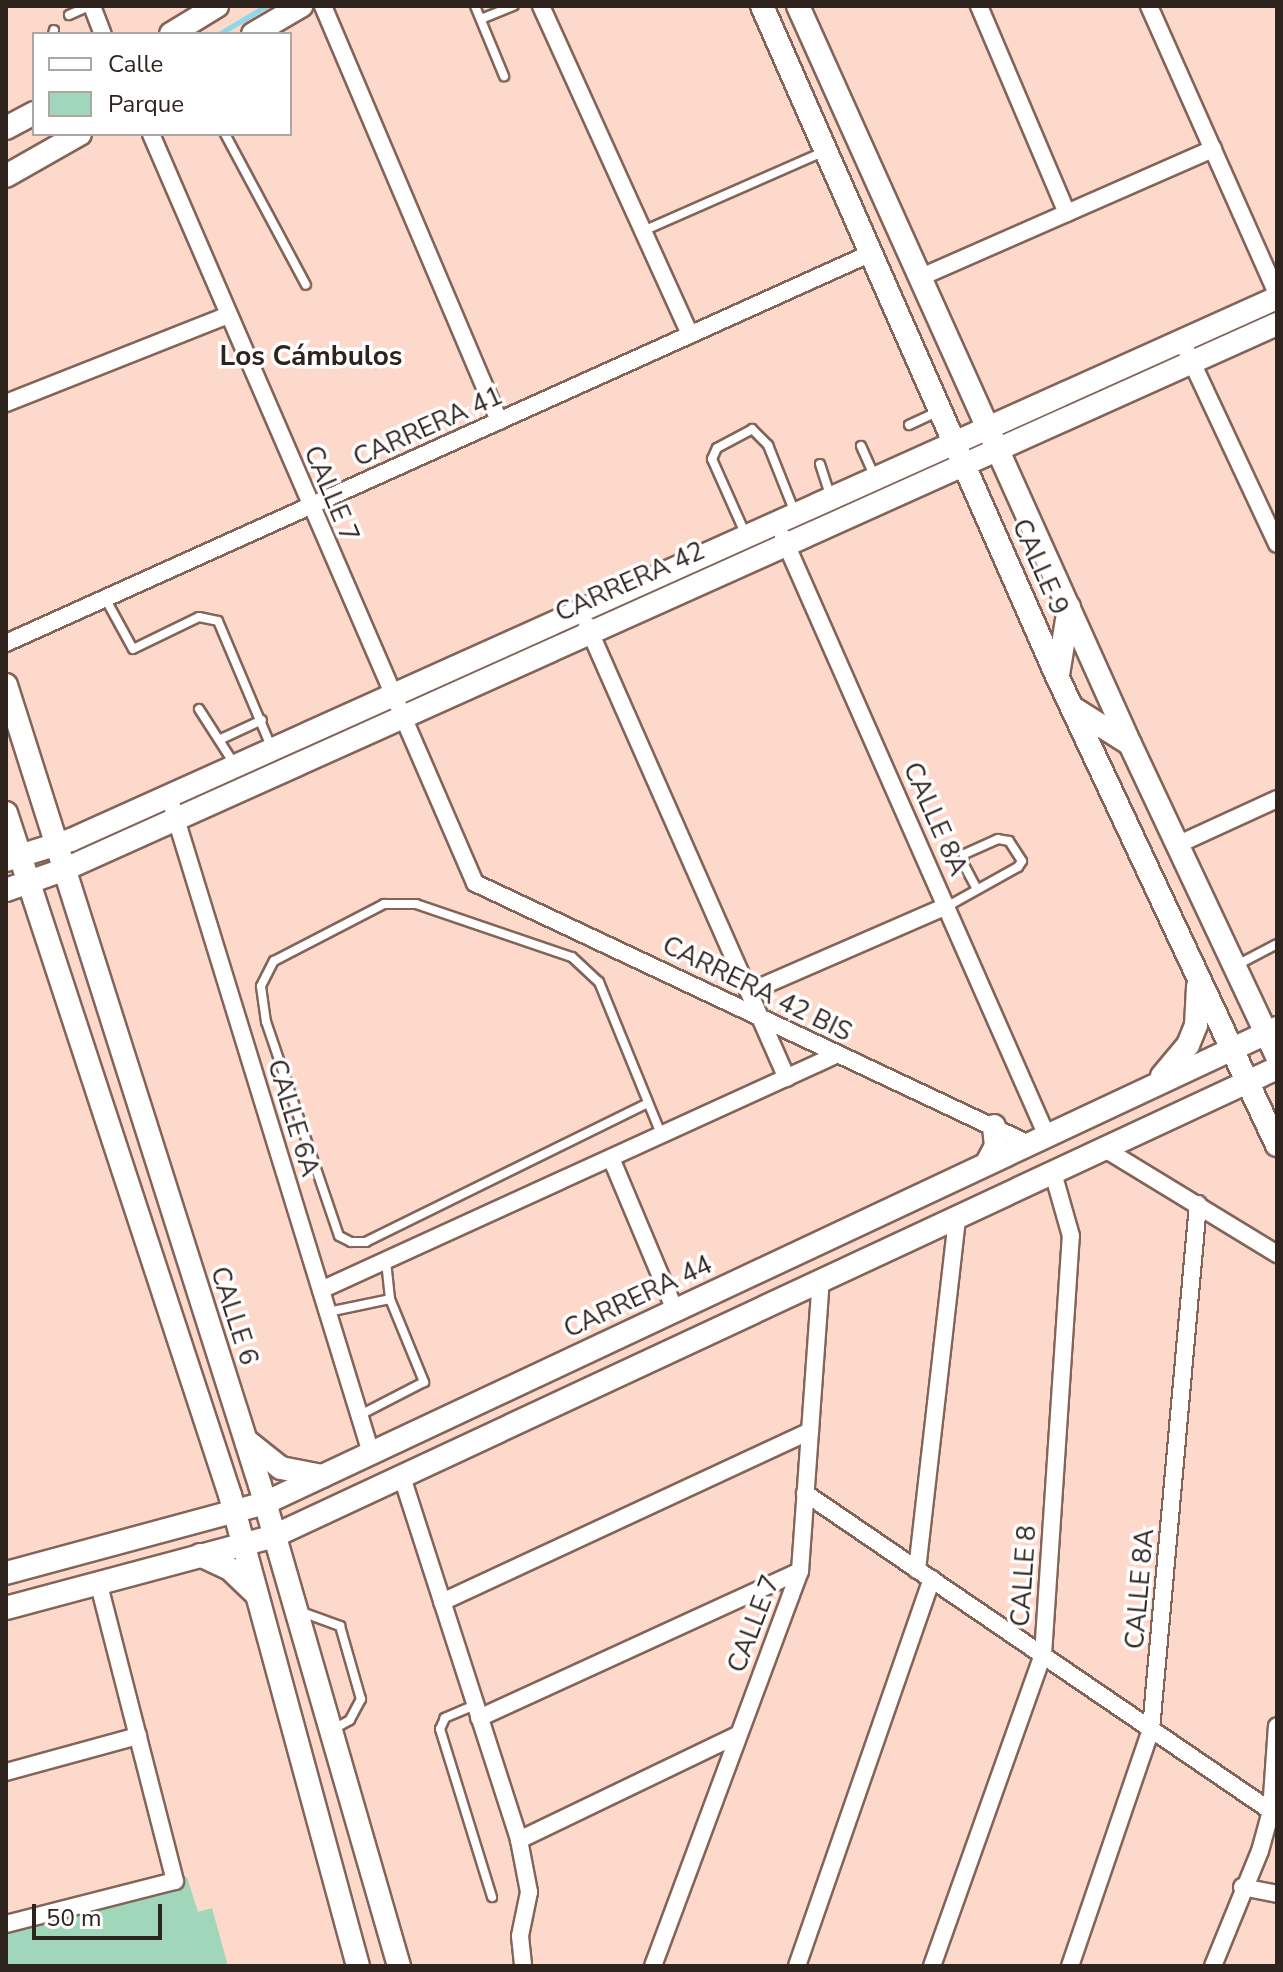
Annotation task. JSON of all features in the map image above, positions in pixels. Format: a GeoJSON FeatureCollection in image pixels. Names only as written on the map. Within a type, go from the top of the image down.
{"type":"FeatureCollection","features":[{"type":"Feature","properties":{"kind":"main road"},"geometry":{"type":"LineString","coordinates":[[174,32],[217,6]]}},
{"type":"Feature","properties":{"kind":"main road"},"geometry":{"type":"LineString","coordinates":[[256,32],[301,6]]}},
{"type":"Feature","properties":{"kind":"main road","name":"CALLE 9"},"geometry":{"type":"LineString","coordinates":[[762,6],[1057,676],[1277,1145]]}},
{"type":"Feature","properties":{"kind":"main road","name":"CALLE 9"},"geometry":{"type":"LineString","coordinates":[[798,6],[1130,744],[1234,967],[1271,1030],[1277,1056]]}},
{"type":"Feature","properties":{"kind":"main road"},"geometry":{"type":"LineString","coordinates":[[6,128],[32,112]]}},
{"type":"Feature","properties":{"kind":"main road"},"geometry":{"type":"LineString","coordinates":[[6,176],[76,136]]}},
{"type":"Feature","properties":{"kind":"main road","name":"CARRERA 42"},"geometry":{"type":"LineString","coordinates":[[12,858],[172,806],[585,621],[786,526],[959,452],[988,427],[1277,296]]}},
{"type":"Feature","properties":{"kind":"main road","name":"CARRERA 42"},"geometry":{"type":"LineString","coordinates":[[585,621],[746,536],[786,526],[831,498],[875,478],[959,452],[998,448],[1277,324]]}},
{"type":"Feature","properties":{"kind":"main road"},"geometry":{"type":"LineString","coordinates":[[1057,676],[1069,607]]}},
{"type":"Feature","properties":{"kind":"main road","name":"CALLE 6"},"geometry":{"type":"LineString","coordinates":[[6,685],[265,1503],[399,1966]]}},
{"type":"Feature","properties":{"kind":"main road","name":"CARRERA 42"},"geometry":{"type":"LineString","coordinates":[[6,890],[63,870],[236,766],[396,706]]}},
{"type":"Feature","properties":{"kind":"main road"},"geometry":{"type":"LineString","coordinates":[[1073,708],[1130,744]]}},
{"type":"Feature","properties":{"kind":"main road"},"geometry":{"type":"LineString","coordinates":[[6,813],[12,858],[28,883],[234,1513],[358,1966]]}},
{"type":"Feature","properties":{"kind":"main road"},"geometry":{"type":"LineString","coordinates":[[1143,1090],[1176,1063],[1188,1045],[1196,1025],[1198,981]]}},
{"type":"Feature","properties":{"kind":"main road","name":"CARRERA 44"},"geometry":{"type":"LineString","coordinates":[[8,1566],[265,1503],[1271,1030]]}},
{"type":"Feature","properties":{"kind":"main road"},"geometry":{"type":"LineString","coordinates":[[6,1608],[274,1536],[1277,1068]]}},
{"type":"Feature","properties":{"kind":"main road"},"geometry":{"type":"LineString","coordinates":[[987,1163],[996,1146],[994,1126]]}},
{"type":"Feature","properties":{"kind":"main road"},"geometry":{"type":"LineString","coordinates":[[854,1226],[904,1243]]}},
{"type":"Feature","properties":{"kind":"main road"},"geometry":{"type":"LineString","coordinates":[[620,1375],[625,1363],[671,1339],[675,1310]]}},
{"type":"Feature","properties":{"kind":"main road"},"geometry":{"type":"LineString","coordinates":[[244,1437],[281,1468],[322,1476]]}},
{"type":"Feature","properties":{"kind":"main road"},"geometry":{"type":"LineString","coordinates":[[200,1555],[230,1569],[259,1597]]}},
{"type":"Feature","properties":{"kind":"street"},"geometry":{"type":"LineString","coordinates":[[91,6],[102,32]]}},
{"type":"Feature","properties":{"kind":"street"},"geometry":{"type":"LineString","coordinates":[[323,6],[499,421]]}},
{"type":"Feature","properties":{"kind":"street"},"geometry":{"type":"LineString","coordinates":[[541,6],[690,335]]}},
{"type":"Feature","properties":{"kind":"street"},"geometry":{"type":"LineString","coordinates":[[979,6],[1067,213]]}},
{"type":"Feature","properties":{"kind":"street"},"geometry":{"type":"LineString","coordinates":[[1149,6],[1277,296]]}},
{"type":"Feature","properties":{"kind":"street","name":"CALLE 7"},"geometry":{"type":"LineString","coordinates":[[152,136],[468,874]]}},
{"type":"Feature","properties":{"kind":"street"},"geometry":{"type":"LineString","coordinates":[[921,277],[1213,149]]}},
{"type":"Feature","properties":{"kind":"street","name":"CARRERA 41"},"geometry":{"type":"LineString","coordinates":[[6,643],[869,254]]}},
{"type":"Feature","properties":{"kind":"street"},"geometry":{"type":"LineString","coordinates":[[6,403],[228,315]]}},
{"type":"Feature","properties":{"kind":"street"},"geometry":{"type":"LineString","coordinates":[[1182,341],[1277,544]]}},
{"type":"Feature","properties":{"kind":"street","name":"CALLE 8A"},"geometry":{"type":"LineString","coordinates":[[786,526],[947,906],[1038,1140]]}},
{"type":"Feature","properties":{"kind":"street"},"geometry":{"type":"LineString","coordinates":[[585,621],[787,1078]]}},
{"type":"Feature","properties":{"kind":"street"},"geometry":{"type":"LineString","coordinates":[[1177,845],[1277,799]]}},
{"type":"Feature","properties":{"kind":"street","name":"CALLE 6A"},"geometry":{"type":"LineString","coordinates":[[172,806],[371,1453]]}},
{"type":"Feature","properties":{"kind":"street","name":"CARRERA 42 BIS"},"geometry":{"type":"LineString","coordinates":[[468,874],[475,883],[838,1054],[994,1126],[1038,1140]]}},
{"type":"Feature","properties":{"kind":"street"},"geometry":{"type":"LineString","coordinates":[[749,992],[947,906]]}},
{"type":"Feature","properties":{"kind":"street"},"geometry":{"type":"LineString","coordinates":[[321,1290],[838,1054]]}},
{"type":"Feature","properties":{"kind":"street"},"geometry":{"type":"LineString","coordinates":[[1105,1149],[1277,1254]]}},
{"type":"Feature","properties":{"kind":"street"},"geometry":{"type":"LineString","coordinates":[[611,1158],[675,1310]]}},
{"type":"Feature","properties":{"kind":"street","name":"CALLE 8"},"geometry":{"type":"LineString","coordinates":[[932,1966],[1043,1655],[1071,1236],[1053,1173]]}},
{"type":"Feature","properties":{"kind":"street","name":"CALLE 8A"},"geometry":{"type":"LineString","coordinates":[[1070,1966],[1151,1729],[1198,1204]]}},
{"type":"Feature","properties":{"kind":"street"},"geometry":{"type":"LineString","coordinates":[[797,1966],[924,1574],[957,1218]]}},
{"type":"Feature","properties":{"kind":"street","name":"CALLE 7"},"geometry":{"type":"LineString","coordinates":[[653,1966],[800,1571],[821,1281]]}},
{"type":"Feature","properties":{"kind":"street"},"geometry":{"type":"LineString","coordinates":[[442,1602],[810,1431]]}},
{"type":"Feature","properties":{"kind":"street"},"geometry":{"type":"LineString","coordinates":[[402,1477],[519,1840],[529,1892],[520,1936],[523,1966]]}},
{"type":"Feature","properties":{"kind":"street"},"geometry":{"type":"LineString","coordinates":[[805,1493],[1271,1811]]}},
{"type":"Feature","properties":{"kind":"street"},"geometry":{"type":"LineString","coordinates":[[477,1711],[800,1571]]}},
{"type":"Feature","properties":{"kind":"street"},"geometry":{"type":"LineString","coordinates":[[6,1924],[175,1881],[99,1584]]}},
{"type":"Feature","properties":{"kind":"street"},"geometry":{"type":"LineString","coordinates":[[1213,1966],[1242,1887],[1260,1851],[1271,1811],[1277,1726]]}},
{"type":"Feature","properties":{"kind":"street"},"geometry":{"type":"LineString","coordinates":[[519,1840],[737,1735]]}},
{"type":"Feature","properties":{"kind":"street"},"geometry":{"type":"LineString","coordinates":[[6,1772],[138,1736]]}},
{"type":"Feature","properties":{"kind":"street"},"geometry":{"type":"LineString","coordinates":[[1242,1887],[1277,1894]]}},
{"type":"Feature","properties":{"kind":"lane"},"geometry":{"type":"LineString","coordinates":[[69,15],[91,6]]}},
{"type":"Feature","properties":{"kind":"lane"},"geometry":{"type":"LineString","coordinates":[[475,6],[504,76]]}},
{"type":"Feature","properties":{"kind":"lane"},"geometry":{"type":"LineString","coordinates":[[481,19],[513,6]]}},
{"type":"Feature","properties":{"kind":"lane"},"geometry":{"type":"LineString","coordinates":[[226,136],[306,285]]}},
{"type":"Feature","properties":{"kind":"lane"},"geometry":{"type":"LineString","coordinates":[[643,231],[825,151]]}},
{"type":"Feature","properties":{"kind":"lane"},"geometry":{"type":"LineString","coordinates":[[909,425],[941,410]]}},
{"type":"Feature","properties":{"kind":"lane"},"geometry":{"type":"LineString","coordinates":[[746,536],[712,459],[717,448],[752,429],[768,445],[786,526]]}},
{"type":"Feature","properties":{"kind":"lane"},"geometry":{"type":"LineString","coordinates":[[862,445],[875,478]]}},
{"type":"Feature","properties":{"kind":"lane"},"geometry":{"type":"LineString","coordinates":[[820,464],[831,498]]}},
{"type":"Feature","properties":{"kind":"lane"},"geometry":{"type":"LineString","coordinates":[[105,598],[133,649],[199,617],[218,621],[272,750]]}},
{"type":"Feature","properties":{"kind":"lane"},"geometry":{"type":"LineString","coordinates":[[199,709],[236,766]]}},
{"type":"Feature","properties":{"kind":"lane"},"geometry":{"type":"LineString","coordinates":[[221,739],[262,720]]}},
{"type":"Feature","properties":{"kind":"lane"},"geometry":{"type":"LineString","coordinates":[[947,906],[1018,867],[1022,861],[1009,841],[998,839],[964,854],[963,863],[977,889]]}},
{"type":"Feature","properties":{"kind":"lane"},"geometry":{"type":"LineString","coordinates":[[648,1103],[366,1242],[351,1242],[339,1236],[266,1022],[261,986],[274,961],[384,904],[416,904],[572,957],[599,982],[661,1135]]}},
{"type":"Feature","properties":{"kind":"lane"},"geometry":{"type":"LineString","coordinates":[[1234,967],[1277,944]]}},
{"type":"Feature","properties":{"kind":"lane"},"geometry":{"type":"LineString","coordinates":[[359,1416],[424,1382],[390,1299],[386,1261]]}},
{"type":"Feature","properties":{"kind":"lane"},"geometry":{"type":"LineString","coordinates":[[328,1312],[390,1299]]}},
{"type":"Feature","properties":{"kind":"lane"},"geometry":{"type":"LineString","coordinates":[[296,1611],[317,1613],[340,1626],[361,1699],[350,1720],[330,1731]]}},
{"type":"Feature","properties":{"kind":"lane"},"geometry":{"type":"LineString","coordinates":[[477,1711],[445,1718],[440,1729],[492,1897]]}},
{"type":"Feature","properties":{"kind":"green space"},"geometry":{"type":"Polygon","coordinates":[[[187,1877],[198,1912],[212,1908],[228,1966],[6,1966],[6,1924],[187,1877]]]}},
{"type":"Feature","properties":{"kind":"waterway"},"geometry":{"type":"LineString","coordinates":[[222,32],[266,6]]}},
{"type":"Feature","properties":{"kind":"district","name":"Los Cámbulos"},"geometry":{"type":"Point","coordinates":[311,356]}}]}
